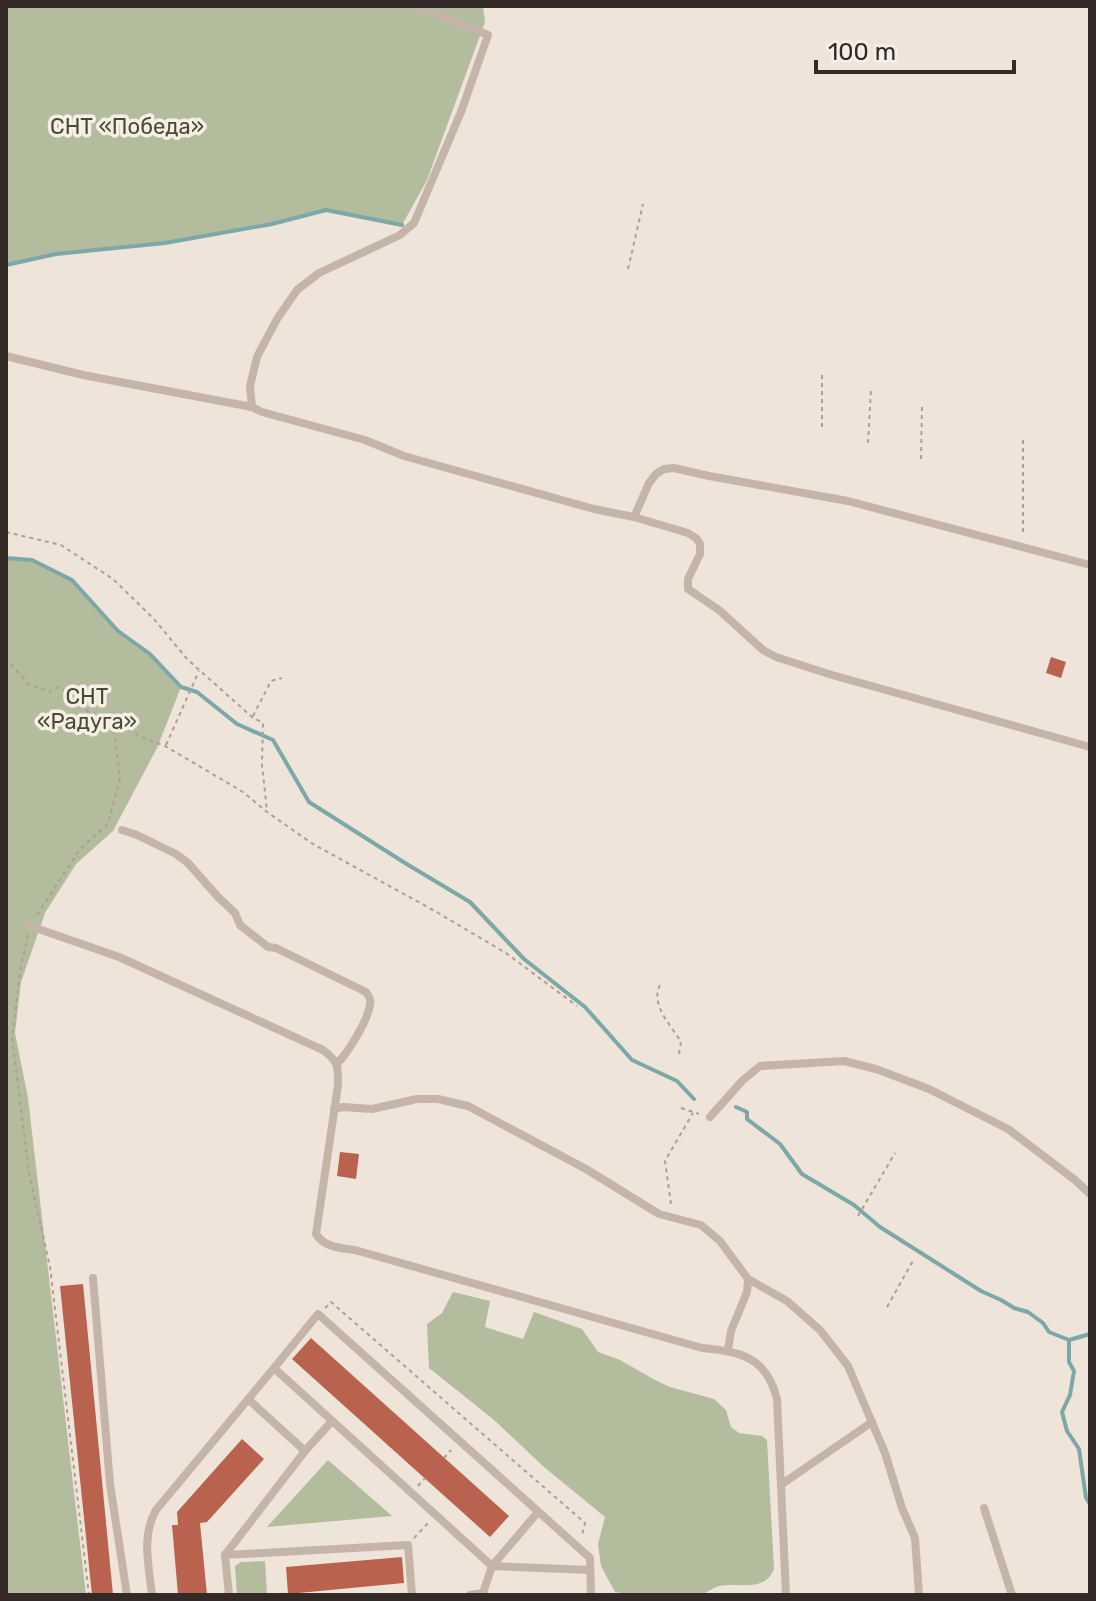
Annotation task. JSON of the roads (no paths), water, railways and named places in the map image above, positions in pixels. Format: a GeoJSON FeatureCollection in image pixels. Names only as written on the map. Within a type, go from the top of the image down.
{"type":"FeatureCollection","features":[{"type":"Feature","properties":{"kind":"lane"},"geometry":{"type":"LineString","coordinates":[[252,407],[250,386],[257,357],[297,290],[319,273],[400,235],[414,223],[461,112],[488,35],[416,6]]}},
{"type":"Feature","properties":{"kind":"lane"},"geometry":{"type":"LineString","coordinates":[[6,356],[83,375],[252,407],[365,440],[395,454],[688,533],[700,544],[700,554],[688,579],[688,589],[719,610],[763,650],[776,657],[1090,747]]}},
{"type":"Feature","properties":{"kind":"lane"},"geometry":{"type":"LineString","coordinates":[[634,517],[656,474],[674,468],[848,501],[1090,565]]}},
{"type":"Feature","properties":{"kind":"lane"},"geometry":{"type":"LineString","coordinates":[[122,830],[188,863],[235,913],[240,925],[268,947],[276,948],[366,992],[370,1005],[355,1038],[337,1064]]}},
{"type":"Feature","properties":{"kind":"lane"},"geometry":{"type":"LineString","coordinates":[[30,926],[119,957],[333,1057],[337,1064],[338,1085],[316,1234],[328,1245],[702,1348],[728,1350],[766,1370],[777,1399],[786,1595]]}},
{"type":"Feature","properties":{"kind":"lane"},"geometry":{"type":"LineString","coordinates":[[710,1117],[760,1066],[844,1061],[876,1069],[929,1089],[1008,1129],[1090,1194]]}},
{"type":"Feature","properties":{"kind":"lane"},"geometry":{"type":"LineString","coordinates":[[334,1109],[372,1109],[417,1099],[438,1099],[468,1106],[586,1169],[659,1214],[701,1225],[720,1241],[748,1279],[787,1301],[820,1330],[848,1366],[885,1453],[915,1538],[919,1595]]}},
{"type":"Feature","properties":{"kind":"lane"},"geometry":{"type":"LineString","coordinates":[[93,1278],[110,1484],[127,1595]]}},
{"type":"Feature","properties":{"kind":"lane"},"geometry":{"type":"LineString","coordinates":[[728,1350],[731,1331],[747,1292],[748,1279]]}},
{"type":"Feature","properties":{"kind":"lane"},"geometry":{"type":"LineString","coordinates":[[152,1595],[146,1546],[149,1521],[318,1314],[590,1558],[591,1595]]}},
{"type":"Feature","properties":{"kind":"lane"},"geometry":{"type":"LineString","coordinates":[[274,1368],[492,1566],[590,1570]]}},
{"type":"Feature","properties":{"kind":"lane"},"geometry":{"type":"LineString","coordinates":[[248,1399],[305,1451]]}},
{"type":"Feature","properties":{"kind":"lane"},"geometry":{"type":"LineString","coordinates":[[229,1595],[225,1555],[332,1421]]}},
{"type":"Feature","properties":{"kind":"lane"},"geometry":{"type":"LineString","coordinates":[[782,1484],[872,1422]]}},
{"type":"Feature","properties":{"kind":"lane"},"geometry":{"type":"LineString","coordinates":[[984,1508],[1012,1595]]}},
{"type":"Feature","properties":{"kind":"lane"},"geometry":{"type":"LineString","coordinates":[[470,1595],[483,1593],[492,1566],[538,1512]]}},
{"type":"Feature","properties":{"kind":"lane"},"geometry":{"type":"LineString","coordinates":[[225,1555],[408,1545],[412,1595]]}},
{"type":"Feature","properties":{"kind":"waterway"},"geometry":{"type":"LineString","coordinates":[[6,265],[56,254],[165,243],[272,224],[326,210],[402,225]]}},
{"type":"Feature","properties":{"kind":"waterway"},"geometry":{"type":"LineString","coordinates":[[6,558],[32,560],[72,580],[118,631],[150,654],[181,687],[197,692],[237,724],[273,740],[309,802],[470,902],[524,959],[585,1007],[632,1060],[677,1081],[694,1099]]}},
{"type":"Feature","properties":{"kind":"waterway"},"geometry":{"type":"LineString","coordinates":[[736,1107],[747,1112],[747,1119],[780,1144],[802,1174],[854,1205],[880,1227],[981,1291],[1028,1312],[1049,1332],[1069,1340],[1090,1334]]}},
{"type":"Feature","properties":{"kind":"waterway"},"geometry":{"type":"LineString","coordinates":[[1069,1340],[1069,1362],[1074,1371],[1070,1395],[1062,1412],[1067,1431],[1079,1449],[1086,1498],[1090,1504]]}},
{"type":"Feature","properties":{"kind":"park label","name":"СНТ «Победа»"},"geometry":{"type":"Point","coordinates":[127,126]}},
{"type":"Feature","properties":{"kind":"park label","name":"СНТ «Радуга»"},"geometry":{"type":"Point","coordinates":[87,708]}}]}
